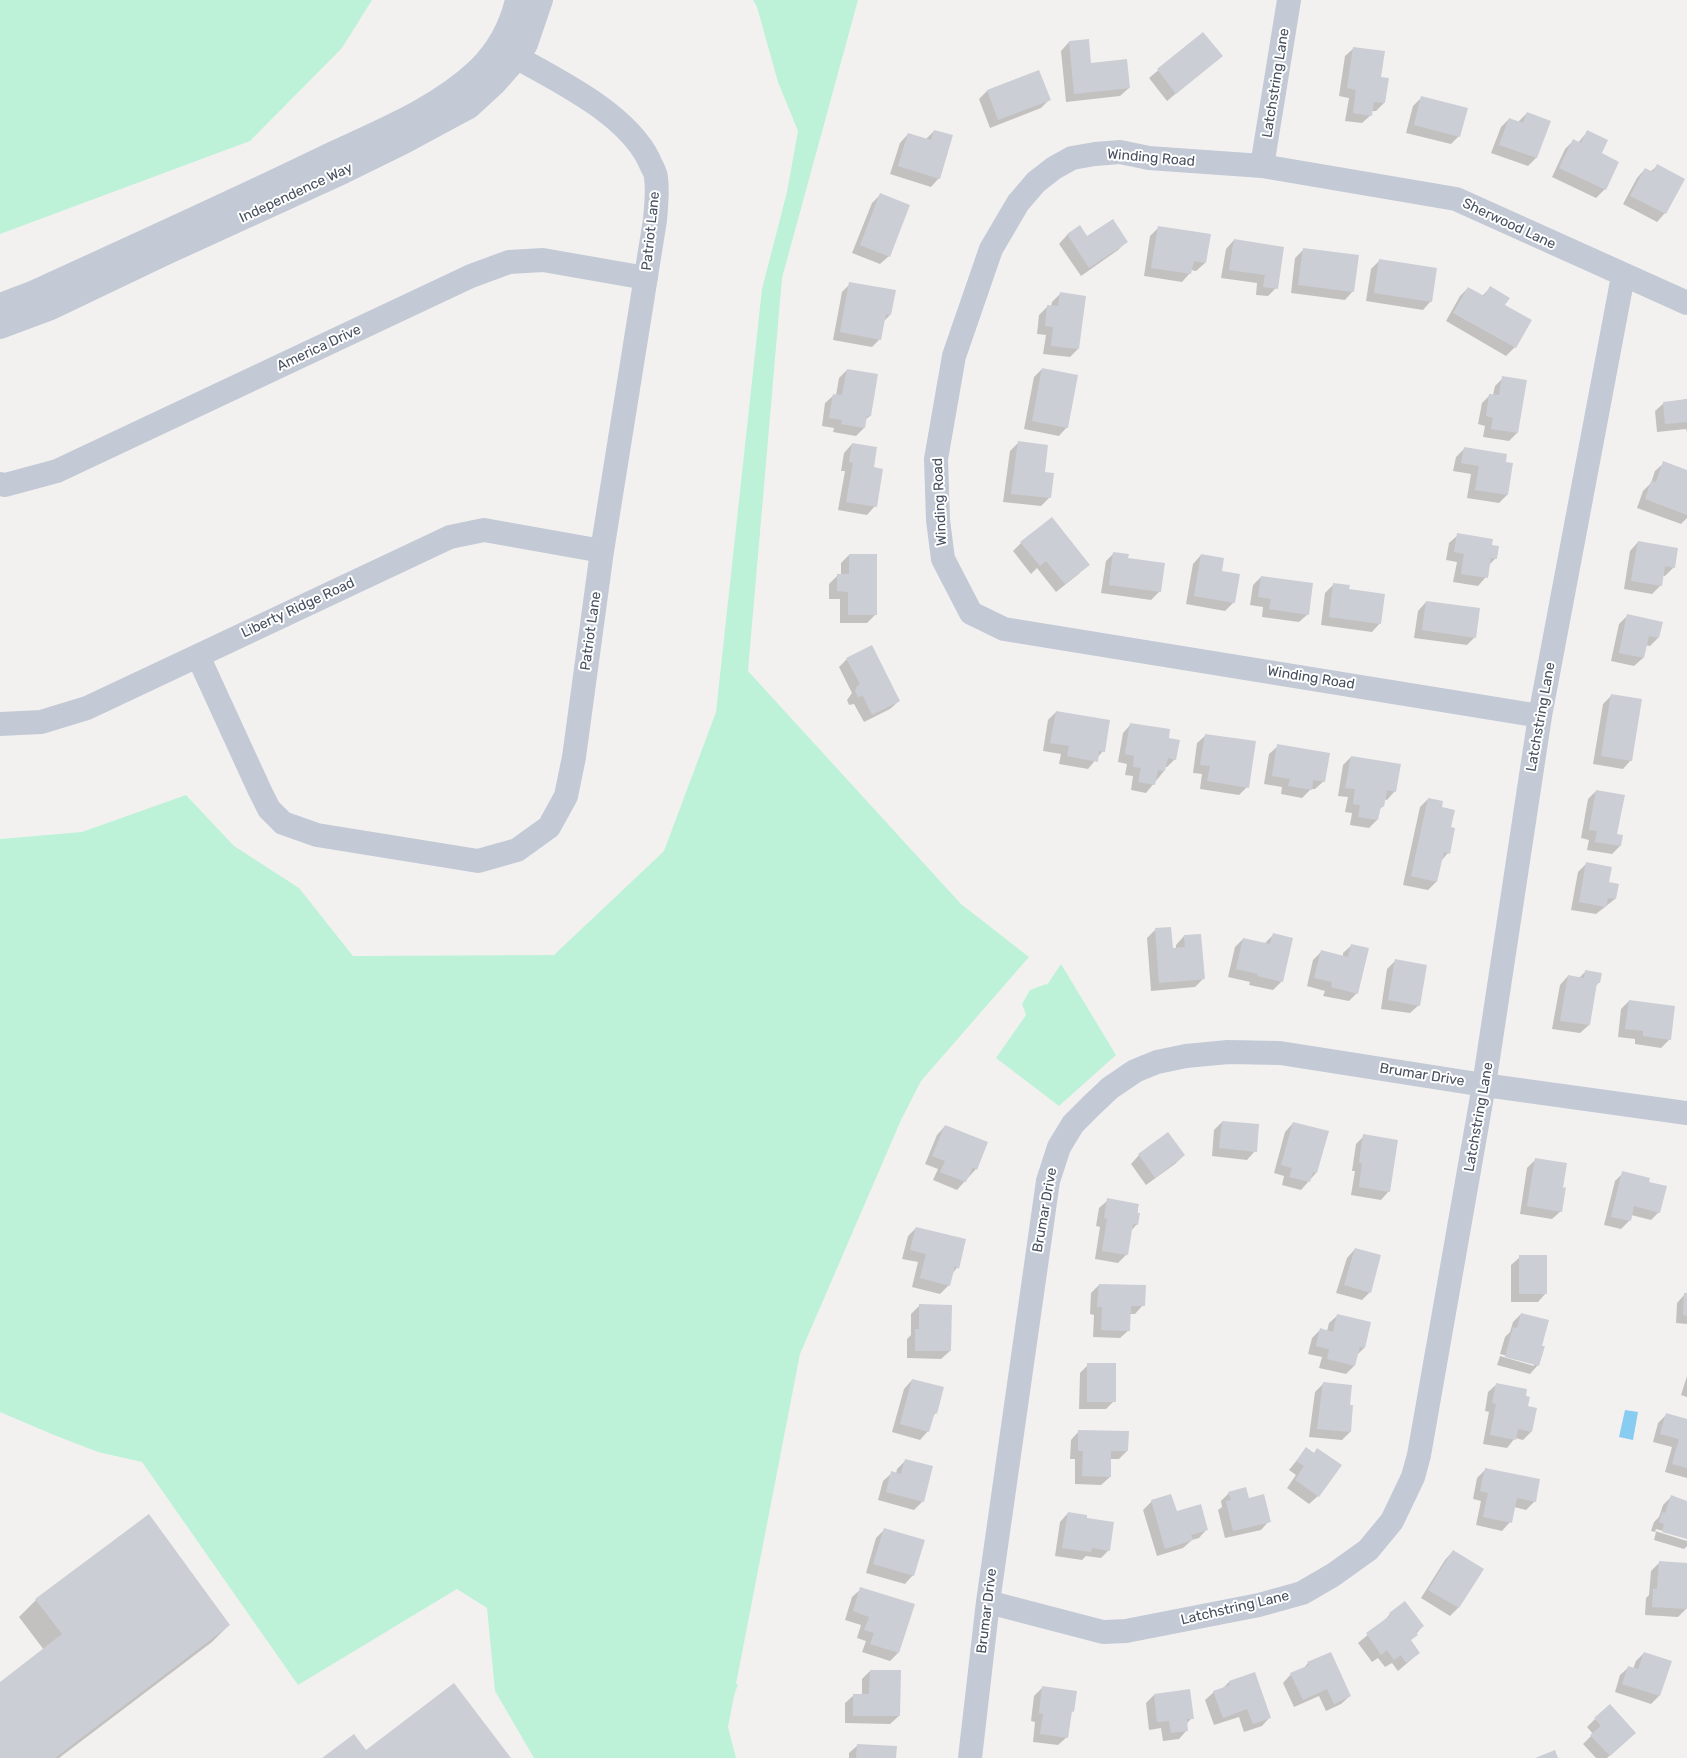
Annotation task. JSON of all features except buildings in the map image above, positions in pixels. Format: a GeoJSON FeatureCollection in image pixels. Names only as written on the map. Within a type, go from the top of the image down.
{"type":"FeatureCollection","features":[{"type":"Feature","properties":{"kind":"street","name":"Independence Way"},"geometry":{"type":"LineString","coordinates":[[0,327],[51,308],[343,172],[469,107],[494,84],[507,52],[505,35],[517,0]]}},
{"type":"Feature","properties":{"kind":"street","name":"Independence Way"},"geometry":{"type":"LineString","coordinates":[[0,305],[32,293],[230,203],[423,110],[460,85],[480,68],[507,52],[526,44],[541,0]]}},
{"type":"Feature","properties":{"kind":"street","name":"Latchstring Lane"},"geometry":{"type":"LineString","coordinates":[[1262,166],[1289,0]]}},
{"type":"Feature","properties":{"kind":"street","name":"Patriot Lane"},"geometry":{"type":"LineString","coordinates":[[198,656],[260,791],[269,808],[283,823],[317,835],[478,861],[517,850],[549,827],[566,796],[574,757],[602,551],[655,220],[656,176],[632,135],[599,106],[507,52]]}},
{"type":"Feature","properties":{"kind":"street","name":"Winding Road"},"geometry":{"type":"LineString","coordinates":[[1262,166],[1149,158],[1120,152],[1095,154],[1072,158],[1054,168],[1036,182],[1018,203],[991,248],[954,356],[936,459],[938,520],[943,559],[958,589],[971,613],[1004,629],[1540,716]]}},
{"type":"Feature","properties":{"kind":"street","name":"Sherwood Lane"},"geometry":{"type":"LineString","coordinates":[[1262,166],[1456,199],[1623,276],[1687,303]]}},
{"type":"Feature","properties":{"kind":"street","name":"America Drive"},"geometry":{"type":"LineString","coordinates":[[0,484],[6,485],[57,471],[471,276],[510,262],[543,260],[646,278]]}},
{"type":"Feature","properties":{"kind":"street","name":"Latchstring Lane"},"geometry":{"type":"LineString","coordinates":[[988,1602],[1103,1632],[1126,1631],[1259,1605],[1302,1593],[1333,1575],[1368,1550],[1392,1521],[1402,1502],[1413,1477],[1419,1455],[1484,1085],[1540,716],[1623,276]]}},
{"type":"Feature","properties":{"kind":"street","name":"Liberty Ridge Road"},"geometry":{"type":"LineString","coordinates":[[0,724],[41,722],[87,708],[450,537],[484,530],[602,551]]}},
{"type":"Feature","properties":{"kind":"street","name":"Brumar Drive"},"geometry":{"type":"LineString","coordinates":[[970,1758],[988,1602],[1048,1181],[1059,1147],[1073,1124],[1110,1088],[1136,1071],[1157,1062],[1186,1056],[1228,1052],[1280,1054],[1687,1113]]}},
{"type":"Feature","properties":{"kind":"green space"},"geometry":{"type":"Polygon","coordinates":[[[0,0],[372,0],[342,48],[250,141],[0,234],[0,0]]]}},
{"type":"Feature","properties":{"kind":"green space"},"geometry":{"type":"Polygon","coordinates":[[[753,0],[858,0],[782,278],[748,671],[961,904],[1029,957],[921,1081],[901,1120],[800,1354],[736,1684],[738,1684],[728,1727],[736,1758],[534,1758],[495,1691],[487,1608],[457,1589],[298,1685],[142,1462],[98,1452],[0,1412],[0,839],[82,832],[186,795],[234,846],[299,888],[353,956],[554,955],[664,851],[716,712],[762,289],[787,192],[798,131],[778,82],[757,7],[753,0]]]}},
{"type":"Feature","properties":{"kind":"green space"},"geometry":{"type":"Polygon","coordinates":[[[1061,964],[1116,1055],[1059,1106],[996,1058],[1026,1015],[1022,1004],[1030,990],[1047,985],[1061,964]]]}},
{"type":"Feature","properties":{"kind":"water"},"geometry":{"type":"Polygon","coordinates":[[[1625,1410],[1638,1412],[1633,1440],[1619,1437],[1625,1410]]]}}]}
